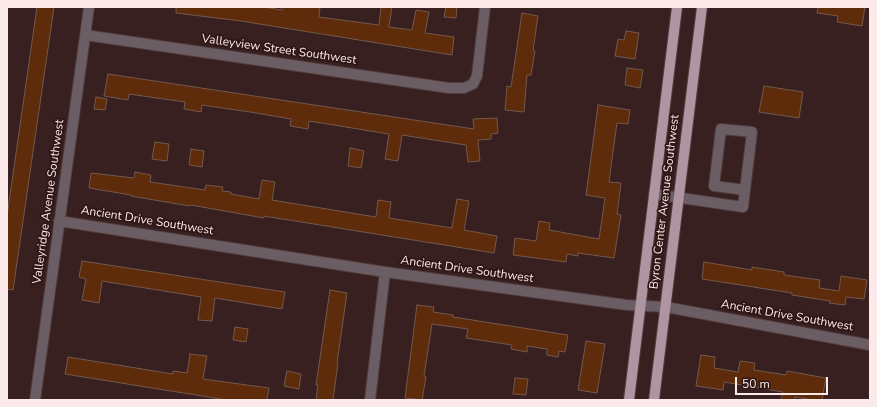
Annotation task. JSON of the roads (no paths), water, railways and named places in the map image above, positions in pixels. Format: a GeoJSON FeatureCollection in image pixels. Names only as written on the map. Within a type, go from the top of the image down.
{"type":"FeatureCollection","features":[{"type":"Feature","properties":{"kind":"main road","name":"Byron Center Avenue Southwest"},"geometry":{"type":"LineString","coordinates":[[629,400],[677,7]]}},
{"type":"Feature","properties":{"kind":"main road","name":"Byron Center Avenue Southwest"},"geometry":{"type":"LineString","coordinates":[[654,400],[702,7]]}},
{"type":"Feature","properties":{"kind":"street","name":"Valleyridge Avenue Southwest"},"geometry":{"type":"LineString","coordinates":[[35,400],[89,7]]}},
{"type":"Feature","properties":{"kind":"street","name":"Valleyview Street Southwest"},"geometry":{"type":"LineString","coordinates":[[85,35],[449,88],[464,88],[473,84],[477,76],[485,7]]}},
{"type":"Feature","properties":{"kind":"street"},"geometry":{"type":"LineString","coordinates":[[654,194],[743,207],[752,132],[721,129],[714,186],[745,190]]}},
{"type":"Feature","properties":{"kind":"street","name":"Ancient Drive Southwest"},"geometry":{"type":"LineString","coordinates":[[59,221],[385,272],[640,307],[666,307],[870,345]]}},
{"type":"Feature","properties":{"kind":"street"},"geometry":{"type":"LineString","coordinates":[[370,400],[385,272]]}}]}
